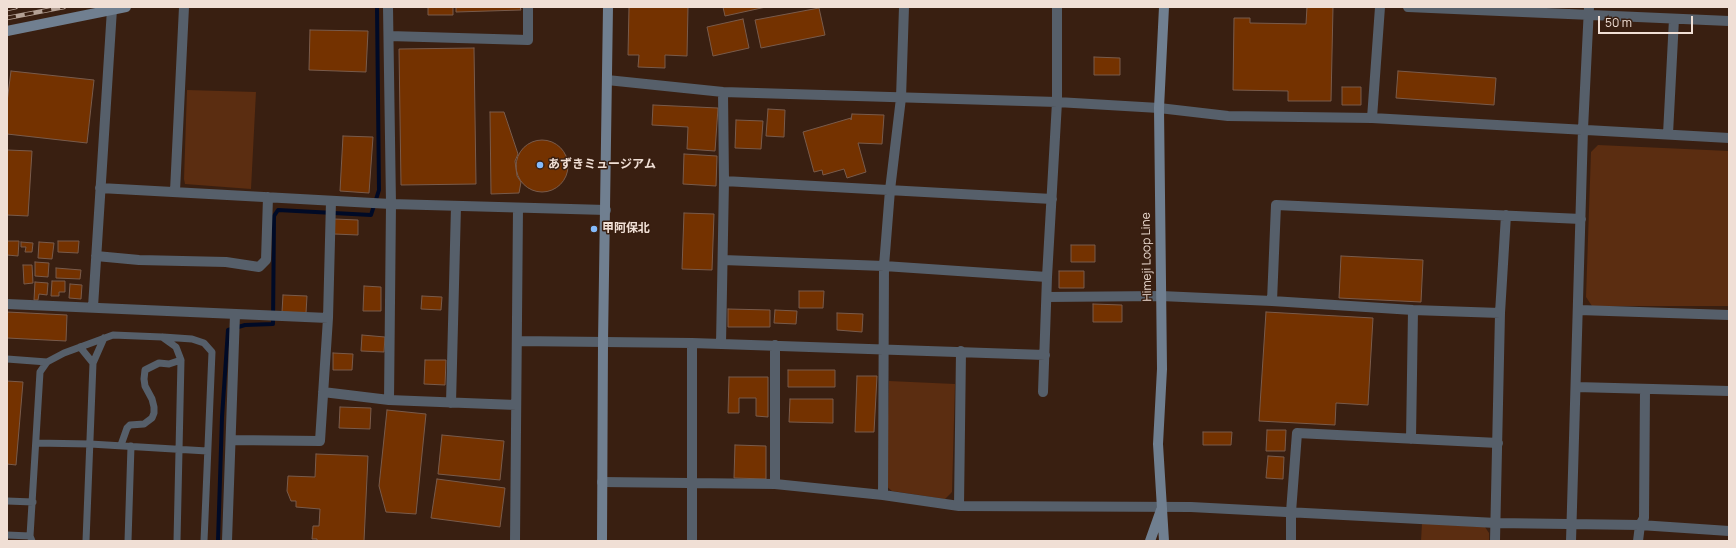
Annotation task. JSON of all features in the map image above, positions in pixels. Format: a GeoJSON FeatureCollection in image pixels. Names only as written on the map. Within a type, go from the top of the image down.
{"type":"FeatureCollection","features":[{"type":"Feature","properties":{"kind":"street"},"geometry":{"type":"LineString","coordinates":[[7,31],[126,7]]}},
{"type":"Feature","properties":{"kind":"street"},"geometry":{"type":"LineString","coordinates":[[175,191],[184,7]]}},
{"type":"Feature","properties":{"kind":"street"},"geometry":{"type":"LineString","coordinates":[[388,7],[391,204],[389,400]]}},
{"type":"Feature","properties":{"kind":"street"},"geometry":{"type":"LineString","coordinates":[[389,36],[528,40],[528,7]]}},
{"type":"Feature","properties":{"kind":"street"},"geometry":{"type":"LineString","coordinates":[[602,541],[603,342],[608,7]]}},
{"type":"Feature","properties":{"kind":"street"},"geometry":{"type":"LineString","coordinates":[[883,495],[884,266],[890,190],[900,98],[904,7]]}},
{"type":"Feature","properties":{"kind":"street"},"geometry":{"type":"LineString","coordinates":[[1043,392],[1056,102],[1057,7]]}},
{"type":"Feature","properties":{"kind":"street","name":"Himeji Loop Line"},"geometry":{"type":"LineString","coordinates":[[1164,7],[1159,108],[1162,369],[1158,444],[1164,541]]}},
{"type":"Feature","properties":{"kind":"street"},"geometry":{"type":"LineString","coordinates":[[1372,118],[1380,7]]}},
{"type":"Feature","properties":{"kind":"street"},"geometry":{"type":"LineString","coordinates":[[1408,7],[1588,11],[1674,19],[1729,21]]}},
{"type":"Feature","properties":{"kind":"street"},"geometry":{"type":"LineString","coordinates":[[93,307],[112,10]]}},
{"type":"Feature","properties":{"kind":"street"},"geometry":{"type":"LineString","coordinates":[[1571,541],[1579,310],[1583,129],[1588,11]]}},
{"type":"Feature","properties":{"kind":"street"},"geometry":{"type":"LineString","coordinates":[[1668,134],[1674,19]]}},
{"type":"Feature","properties":{"kind":"street"},"geometry":{"type":"LineString","coordinates":[[607,80],[723,92],[1056,102],[1159,108],[1228,116],[1372,118],[1729,138]]}},
{"type":"Feature","properties":{"kind":"street"},"geometry":{"type":"LineString","coordinates":[[721,344],[724,180],[723,92]]}},
{"type":"Feature","properties":{"kind":"street"},"geometry":{"type":"LineString","coordinates":[[724,180],[1052,199]]}},
{"type":"Feature","properties":{"kind":"street"},"geometry":{"type":"LineString","coordinates":[[100,188],[268,197],[330,209],[391,204],[606,210]]}},
{"type":"Feature","properties":{"kind":"street"},"geometry":{"type":"LineString","coordinates":[[96,256],[140,260],[226,262],[259,267],[266,260],[268,197]]}},
{"type":"Feature","properties":{"kind":"street"},"geometry":{"type":"LineString","coordinates":[[1272,301],[1276,205],[1581,219]]}},
{"type":"Feature","properties":{"kind":"street"},"geometry":{"type":"LineString","coordinates":[[451,403],[456,206]]}},
{"type":"Feature","properties":{"kind":"street"},"geometry":{"type":"LineString","coordinates":[[515,541],[518,208]]}},
{"type":"Feature","properties":{"kind":"street"},"geometry":{"type":"LineString","coordinates":[[231,440],[320,441],[328,318],[330,209]]}},
{"type":"Feature","properties":{"kind":"street"},"geometry":{"type":"LineString","coordinates":[[1495,541],[1500,313],[1506,215]]}},
{"type":"Feature","properties":{"kind":"street"},"geometry":{"type":"LineString","coordinates":[[723,260],[884,266],[1047,277]]}},
{"type":"Feature","properties":{"kind":"street"},"geometry":{"type":"LineString","coordinates":[[1047,296],[1161,296],[1413,310],[1500,313]]}},
{"type":"Feature","properties":{"kind":"street"},"geometry":{"type":"LineString","coordinates":[[7,304],[328,318]]}},
{"type":"Feature","properties":{"kind":"street"},"geometry":{"type":"LineString","coordinates":[[1411,438],[1413,310]]}},
{"type":"Feature","properties":{"kind":"street"},"geometry":{"type":"LineString","coordinates":[[1579,310],[1729,315]]}},
{"type":"Feature","properties":{"kind":"street"},"geometry":{"type":"LineString","coordinates":[[227,541],[235,314]]}},
{"type":"Feature","properties":{"kind":"street"},"geometry":{"type":"LineString","coordinates":[[517,341],[775,345],[1045,355]]}},
{"type":"Feature","properties":{"kind":"street"},"geometry":{"type":"LineString","coordinates":[[692,343],[692,541]]}},
{"type":"Feature","properties":{"kind":"street"},"geometry":{"type":"LineString","coordinates":[[775,345],[775,484]]}},
{"type":"Feature","properties":{"kind":"street"},"geometry":{"type":"LineString","coordinates":[[959,506],[961,351]]}},
{"type":"Feature","properties":{"kind":"street"},"geometry":{"type":"LineString","coordinates":[[1576,387],[1729,391]]}},
{"type":"Feature","properties":{"kind":"street"},"geometry":{"type":"LineString","coordinates":[[1638,541],[1640,525],[1644,518],[1645,390]]}},
{"type":"Feature","properties":{"kind":"street"},"geometry":{"type":"LineString","coordinates":[[323,392],[389,400],[516,405]]}},
{"type":"Feature","properties":{"kind":"street"},"geometry":{"type":"LineString","coordinates":[[1290,541],[1297,433],[1498,443]]}},
{"type":"Feature","properties":{"kind":"street"},"geometry":{"type":"LineString","coordinates":[[602,482],[775,484],[883,495],[959,506],[1162,506],[1496,523],[1640,525],[1729,532]]}},
{"type":"Feature","properties":{"kind":"street","name":"Himeji Loop Line"},"geometry":{"type":"LineString","coordinates":[[1150,541],[1162,506]]}},
{"type":"Feature","properties":{"kind":"lane"},"geometry":{"type":"LineString","coordinates":[[7,359],[47,362],[80,347],[113,335],[192,339],[204,343],[212,352],[204,541]]}},
{"type":"Feature","properties":{"kind":"lane"},"geometry":{"type":"LineString","coordinates":[[162,337],[176,347],[181,360],[177,541]]}},
{"type":"Feature","properties":{"kind":"lane"},"geometry":{"type":"LineString","coordinates":[[86,541],[92,363],[104,338]]}},
{"type":"Feature","properties":{"kind":"lane"},"geometry":{"type":"LineString","coordinates":[[80,347],[92,363]]}},
{"type":"Feature","properties":{"kind":"lane"},"geometry":{"type":"LineString","coordinates":[[121,445],[127,428],[130,426],[144,424],[152,418],[154,413],[152,399],[145,386],[144,379],[146,370],[159,363],[169,364],[181,360]]}},
{"type":"Feature","properties":{"kind":"lane"},"geometry":{"type":"LineString","coordinates":[[7,535],[31,538],[40,372],[47,362]]}},
{"type":"Feature","properties":{"kind":"lane"},"geometry":{"type":"LineString","coordinates":[[36,443],[121,445],[208,451]]}},
{"type":"Feature","properties":{"kind":"lane"},"geometry":{"type":"LineString","coordinates":[[128,541],[131,446]]}},
{"type":"Feature","properties":{"kind":"lane"},"geometry":{"type":"LineString","coordinates":[[7,501],[33,502]]}},
{"type":"Feature","properties":{"kind":"shaded area"},"geometry":{"type":"Polygon","coordinates":[[[187,90],[256,92],[251,189],[185,184],[187,90]]]}},
{"type":"Feature","properties":{"kind":"shaded area"},"geometry":{"type":"Polygon","coordinates":[[[1598,145],[1729,151],[1729,306],[1592,306],[1586,297],[1591,152],[1598,145]]]}},
{"type":"Feature","properties":{"kind":"shaded area"},"geometry":{"type":"Polygon","coordinates":[[[889,381],[955,384],[952,492],[945,499],[892,491],[886,486],[889,381]]]}},
{"type":"Feature","properties":{"kind":"shaded area"},"geometry":{"type":"Polygon","coordinates":[[[1422,523],[1485,527],[1489,533],[1489,541],[1421,541],[1422,523]]]}},
{"type":"Feature","properties":{"kind":"building"},"geometry":{"type":"Polygon","coordinates":[[[428,7],[453,7],[453,15],[428,15],[428,7]]]}},
{"type":"Feature","properties":{"kind":"building"},"geometry":{"type":"Polygon","coordinates":[[[456,7],[520,7],[521,10],[456,12],[456,7]]]}},
{"type":"Feature","properties":{"kind":"building"},"geometry":{"type":"Polygon","coordinates":[[[629,7],[688,7],[687,56],[665,55],[665,68],[638,67],[639,55],[628,55],[629,7]]]}},
{"type":"Feature","properties":{"kind":"building"},"geometry":{"type":"Polygon","coordinates":[[[723,7],[766,7],[725,16],[723,7]]]}},
{"type":"Feature","properties":{"kind":"building"},"geometry":{"type":"Polygon","coordinates":[[[1307,7],[1333,7],[1331,101],[1288,101],[1288,91],[1233,90],[1234,18],[1250,18],[1250,23],[1306,24],[1307,7]]]}},
{"type":"Feature","properties":{"kind":"building"},"geometry":{"type":"Polygon","coordinates":[[[819,8],[825,35],[761,48],[755,20],[819,8]]]}},
{"type":"Feature","properties":{"kind":"building"},"geometry":{"type":"Polygon","coordinates":[[[743,19],[749,48],[713,56],[707,27],[743,19]]]}},
{"type":"Feature","properties":{"kind":"building"},"geometry":{"type":"Polygon","coordinates":[[[310,30],[368,31],[366,72],[309,70],[310,30]]]}},
{"type":"Feature","properties":{"kind":"building"},"geometry":{"type":"Polygon","coordinates":[[[474,48],[476,184],[401,185],[399,49],[474,48]]]}},
{"type":"Feature","properties":{"kind":"building"},"geometry":{"type":"Polygon","coordinates":[[[1094,57],[1120,58],[1120,75],[1094,75],[1094,57]]]}},
{"type":"Feature","properties":{"kind":"building"},"geometry":{"type":"Polygon","coordinates":[[[11,71],[94,80],[87,143],[7,134],[7,102],[11,71]]]}},
{"type":"Feature","properties":{"kind":"building"},"geometry":{"type":"Polygon","coordinates":[[[1398,71],[1496,78],[1494,105],[1396,98],[1398,71]]]}},
{"type":"Feature","properties":{"kind":"building"},"geometry":{"type":"Polygon","coordinates":[[[1342,87],[1361,87],[1361,105],[1342,105],[1342,87]]]}},
{"type":"Feature","properties":{"kind":"building"},"geometry":{"type":"Polygon","coordinates":[[[653,105],[718,108],[715,151],[687,149],[688,127],[652,125],[653,105]]]}},
{"type":"Feature","properties":{"kind":"building"},"geometry":{"type":"Polygon","coordinates":[[[768,109],[785,110],[784,137],[766,136],[768,109]]]}},
{"type":"Feature","properties":{"kind":"building"},"geometry":{"type":"Polygon","coordinates":[[[490,112],[504,112],[518,154],[515,161],[517,176],[521,182],[519,193],[491,194],[490,112]]]}},
{"type":"Feature","properties":{"kind":"building"},"geometry":{"type":"Polygon","coordinates":[[[852,114],[884,115],[882,144],[858,143],[866,172],[847,178],[844,169],[823,175],[822,170],[814,172],[803,132],[851,118],[851,120],[852,114]]]}},
{"type":"Feature","properties":{"kind":"building"},"geometry":{"type":"Polygon","coordinates":[[[736,120],[763,121],[761,149],[735,148],[736,120]]]}},
{"type":"Feature","properties":{"kind":"building"},"geometry":{"type":"Polygon","coordinates":[[[343,136],[373,137],[369,193],[340,191],[343,136]]]}},
{"type":"Feature","properties":{"kind":"building"},"geometry":{"type":"Polygon","coordinates":[[[537,140],[547,140],[561,147],[568,161],[568,171],[561,185],[547,192],[537,192],[527,188],[520,181],[516,171],[516,161],[520,151],[527,144],[537,140]]]}},
{"type":"Feature","properties":{"kind":"building"},"geometry":{"type":"Polygon","coordinates":[[[7,150],[32,151],[28,216],[7,215],[7,150]]]}},
{"type":"Feature","properties":{"kind":"building"},"geometry":{"type":"Polygon","coordinates":[[[684,154],[717,156],[716,186],[683,184],[684,154]]]}},
{"type":"Feature","properties":{"kind":"building"},"geometry":{"type":"Polygon","coordinates":[[[684,213],[714,214],[712,270],[682,269],[684,213]]]}},
{"type":"Feature","properties":{"kind":"building"},"geometry":{"type":"Polygon","coordinates":[[[334,219],[358,220],[358,235],[334,234],[334,219]]]}},
{"type":"Feature","properties":{"kind":"building"},"geometry":{"type":"Polygon","coordinates":[[[7,241],[19,241],[18,256],[7,255],[7,241]]]}},
{"type":"Feature","properties":{"kind":"building"},"geometry":{"type":"Polygon","coordinates":[[[58,241],[79,241],[78,253],[58,252],[58,241]]]}},
{"type":"Feature","properties":{"kind":"building"},"geometry":{"type":"Polygon","coordinates":[[[21,242],[33,243],[32,252],[25,252],[26,247],[21,247],[21,242]]]}},
{"type":"Feature","properties":{"kind":"building"},"geometry":{"type":"Polygon","coordinates":[[[39,242],[54,243],[52,259],[38,258],[39,242]]]}},
{"type":"Feature","properties":{"kind":"building"},"geometry":{"type":"Polygon","coordinates":[[[1071,245],[1095,245],[1095,262],[1071,262],[1071,245]]]}},
{"type":"Feature","properties":{"kind":"building"},"geometry":{"type":"Polygon","coordinates":[[[1341,256],[1423,260],[1421,302],[1339,298],[1341,256]]]}},
{"type":"Feature","properties":{"kind":"building"},"geometry":{"type":"Polygon","coordinates":[[[35,262],[49,263],[48,277],[35,276],[35,262]]]}},
{"type":"Feature","properties":{"kind":"building"},"geometry":{"type":"Polygon","coordinates":[[[23,265],[32,265],[33,283],[24,284],[23,265]]]}},
{"type":"Feature","properties":{"kind":"building"},"geometry":{"type":"Polygon","coordinates":[[[56,268],[81,270],[80,279],[56,278],[56,268]]]}},
{"type":"Feature","properties":{"kind":"building"},"geometry":{"type":"Polygon","coordinates":[[[1059,271],[1084,271],[1084,288],[1059,288],[1059,271]]]}},
{"type":"Feature","properties":{"kind":"building"},"geometry":{"type":"Polygon","coordinates":[[[52,281],[65,281],[65,292],[59,292],[59,296],[51,296],[52,281]]]}},
{"type":"Feature","properties":{"kind":"building"},"geometry":{"type":"Polygon","coordinates":[[[35,282],[48,283],[47,295],[39,294],[38,300],[34,300],[35,282]]]}},
{"type":"Feature","properties":{"kind":"building"},"geometry":{"type":"Polygon","coordinates":[[[70,284],[82,285],[81,299],[69,298],[70,284]]]}},
{"type":"Feature","properties":{"kind":"building"},"geometry":{"type":"Polygon","coordinates":[[[364,286],[381,287],[381,311],[363,311],[364,286]]]}},
{"type":"Feature","properties":{"kind":"building"},"geometry":{"type":"Polygon","coordinates":[[[799,291],[824,291],[823,308],[799,308],[799,291]]]}},
{"type":"Feature","properties":{"kind":"building"},"geometry":{"type":"Polygon","coordinates":[[[283,295],[307,296],[306,313],[282,312],[283,295]]]}},
{"type":"Feature","properties":{"kind":"building"},"geometry":{"type":"Polygon","coordinates":[[[422,296],[442,297],[441,310],[421,309],[422,296]]]}},
{"type":"Feature","properties":{"kind":"building"},"geometry":{"type":"Polygon","coordinates":[[[1093,304],[1122,305],[1122,322],[1093,322],[1093,304]]]}},
{"type":"Feature","properties":{"kind":"building"},"geometry":{"type":"Polygon","coordinates":[[[728,309],[770,310],[770,327],[728,327],[728,309]]]}},
{"type":"Feature","properties":{"kind":"building"},"geometry":{"type":"Polygon","coordinates":[[[775,310],[797,311],[796,324],[774,323],[775,310]]]}},
{"type":"Feature","properties":{"kind":"building"},"geometry":{"type":"Polygon","coordinates":[[[7,312],[67,315],[66,341],[7,338],[7,312]]]}},
{"type":"Feature","properties":{"kind":"building"},"geometry":{"type":"Polygon","coordinates":[[[1266,312],[1373,318],[1368,405],[1336,403],[1335,425],[1259,421],[1266,312]]]}},
{"type":"Feature","properties":{"kind":"building"},"geometry":{"type":"Polygon","coordinates":[[[837,313],[863,314],[862,332],[837,330],[837,313]]]}},
{"type":"Feature","properties":{"kind":"building"},"geometry":{"type":"Polygon","coordinates":[[[362,335],[385,337],[384,352],[361,351],[362,335]]]}},
{"type":"Feature","properties":{"kind":"building"},"geometry":{"type":"Polygon","coordinates":[[[333,353],[353,354],[352,370],[333,370],[333,353]]]}},
{"type":"Feature","properties":{"kind":"building"},"geometry":{"type":"Polygon","coordinates":[[[425,360],[446,360],[445,385],[424,384],[425,360]]]}},
{"type":"Feature","properties":{"kind":"building"},"geometry":{"type":"Polygon","coordinates":[[[788,370],[835,370],[835,387],[788,387],[788,370]]]}},
{"type":"Feature","properties":{"kind":"building"},"geometry":{"type":"Polygon","coordinates":[[[857,376],[877,376],[874,432],[855,432],[857,376]]]}},
{"type":"Feature","properties":{"kind":"building"},"geometry":{"type":"Polygon","coordinates":[[[729,377],[768,377],[768,417],[756,416],[756,398],[739,398],[739,413],[728,413],[729,377]]]}},
{"type":"Feature","properties":{"kind":"building"},"geometry":{"type":"Polygon","coordinates":[[[7,381],[23,382],[16,465],[7,464],[7,381]]]}},
{"type":"Feature","properties":{"kind":"building"},"geometry":{"type":"Polygon","coordinates":[[[790,399],[833,399],[833,423],[789,422],[790,399]]]}},
{"type":"Feature","properties":{"kind":"building"},"geometry":{"type":"Polygon","coordinates":[[[340,407],[371,408],[370,429],[339,428],[340,407]]]}},
{"type":"Feature","properties":{"kind":"building"},"geometry":{"type":"Polygon","coordinates":[[[387,410],[426,414],[416,514],[386,512],[379,486],[387,410]]]}},
{"type":"Feature","properties":{"kind":"building"},"geometry":{"type":"Polygon","coordinates":[[[1267,430],[1286,430],[1285,451],[1266,451],[1267,430]]]}},
{"type":"Feature","properties":{"kind":"building"},"geometry":{"type":"Polygon","coordinates":[[[1203,432],[1232,432],[1231,445],[1203,445],[1203,432]]]}},
{"type":"Feature","properties":{"kind":"building"},"geometry":{"type":"Polygon","coordinates":[[[442,435],[504,441],[500,480],[438,474],[442,435]]]}},
{"type":"Feature","properties":{"kind":"building"},"geometry":{"type":"Polygon","coordinates":[[[735,445],[766,446],[766,479],[734,478],[735,445]]]}},
{"type":"Feature","properties":{"kind":"building"},"geometry":{"type":"Polygon","coordinates":[[[316,454],[368,456],[364,541],[317,541],[317,539],[312,539],[313,526],[319,526],[320,509],[296,507],[296,501],[291,501],[287,491],[288,476],[315,477],[316,454]]]}},
{"type":"Feature","properties":{"kind":"building"},"geometry":{"type":"Polygon","coordinates":[[[1268,456],[1284,457],[1283,479],[1266,478],[1268,456]]]}},
{"type":"Feature","properties":{"kind":"building"},"geometry":{"type":"Polygon","coordinates":[[[437,479],[505,488],[500,527],[431,518],[437,479]]]}},
{"type":"Feature","properties":{"kind":"waterway"},"geometry":{"type":"LineString","coordinates":[[218,541],[222,417],[228,330],[245,325],[273,324],[274,216],[278,210],[371,215],[379,190],[377,7]]}},
{"type":"Feature","properties":{"kind":"railway"},"geometry":{"type":"LineString","coordinates":[[7,9],[16,7]]}},
{"type":"Feature","properties":{"kind":"railway"},"geometry":{"type":"LineString","coordinates":[[7,18],[64,7]]}},
{"type":"Feature","properties":{"kind":"place","name":"あずきミュージアム"},"geometry":{"type":"Point","coordinates":[540,165]}},
{"type":"Feature","properties":{"kind":"place","name":"甲阿保北"},"geometry":{"type":"Point","coordinates":[594,229]}}]}
